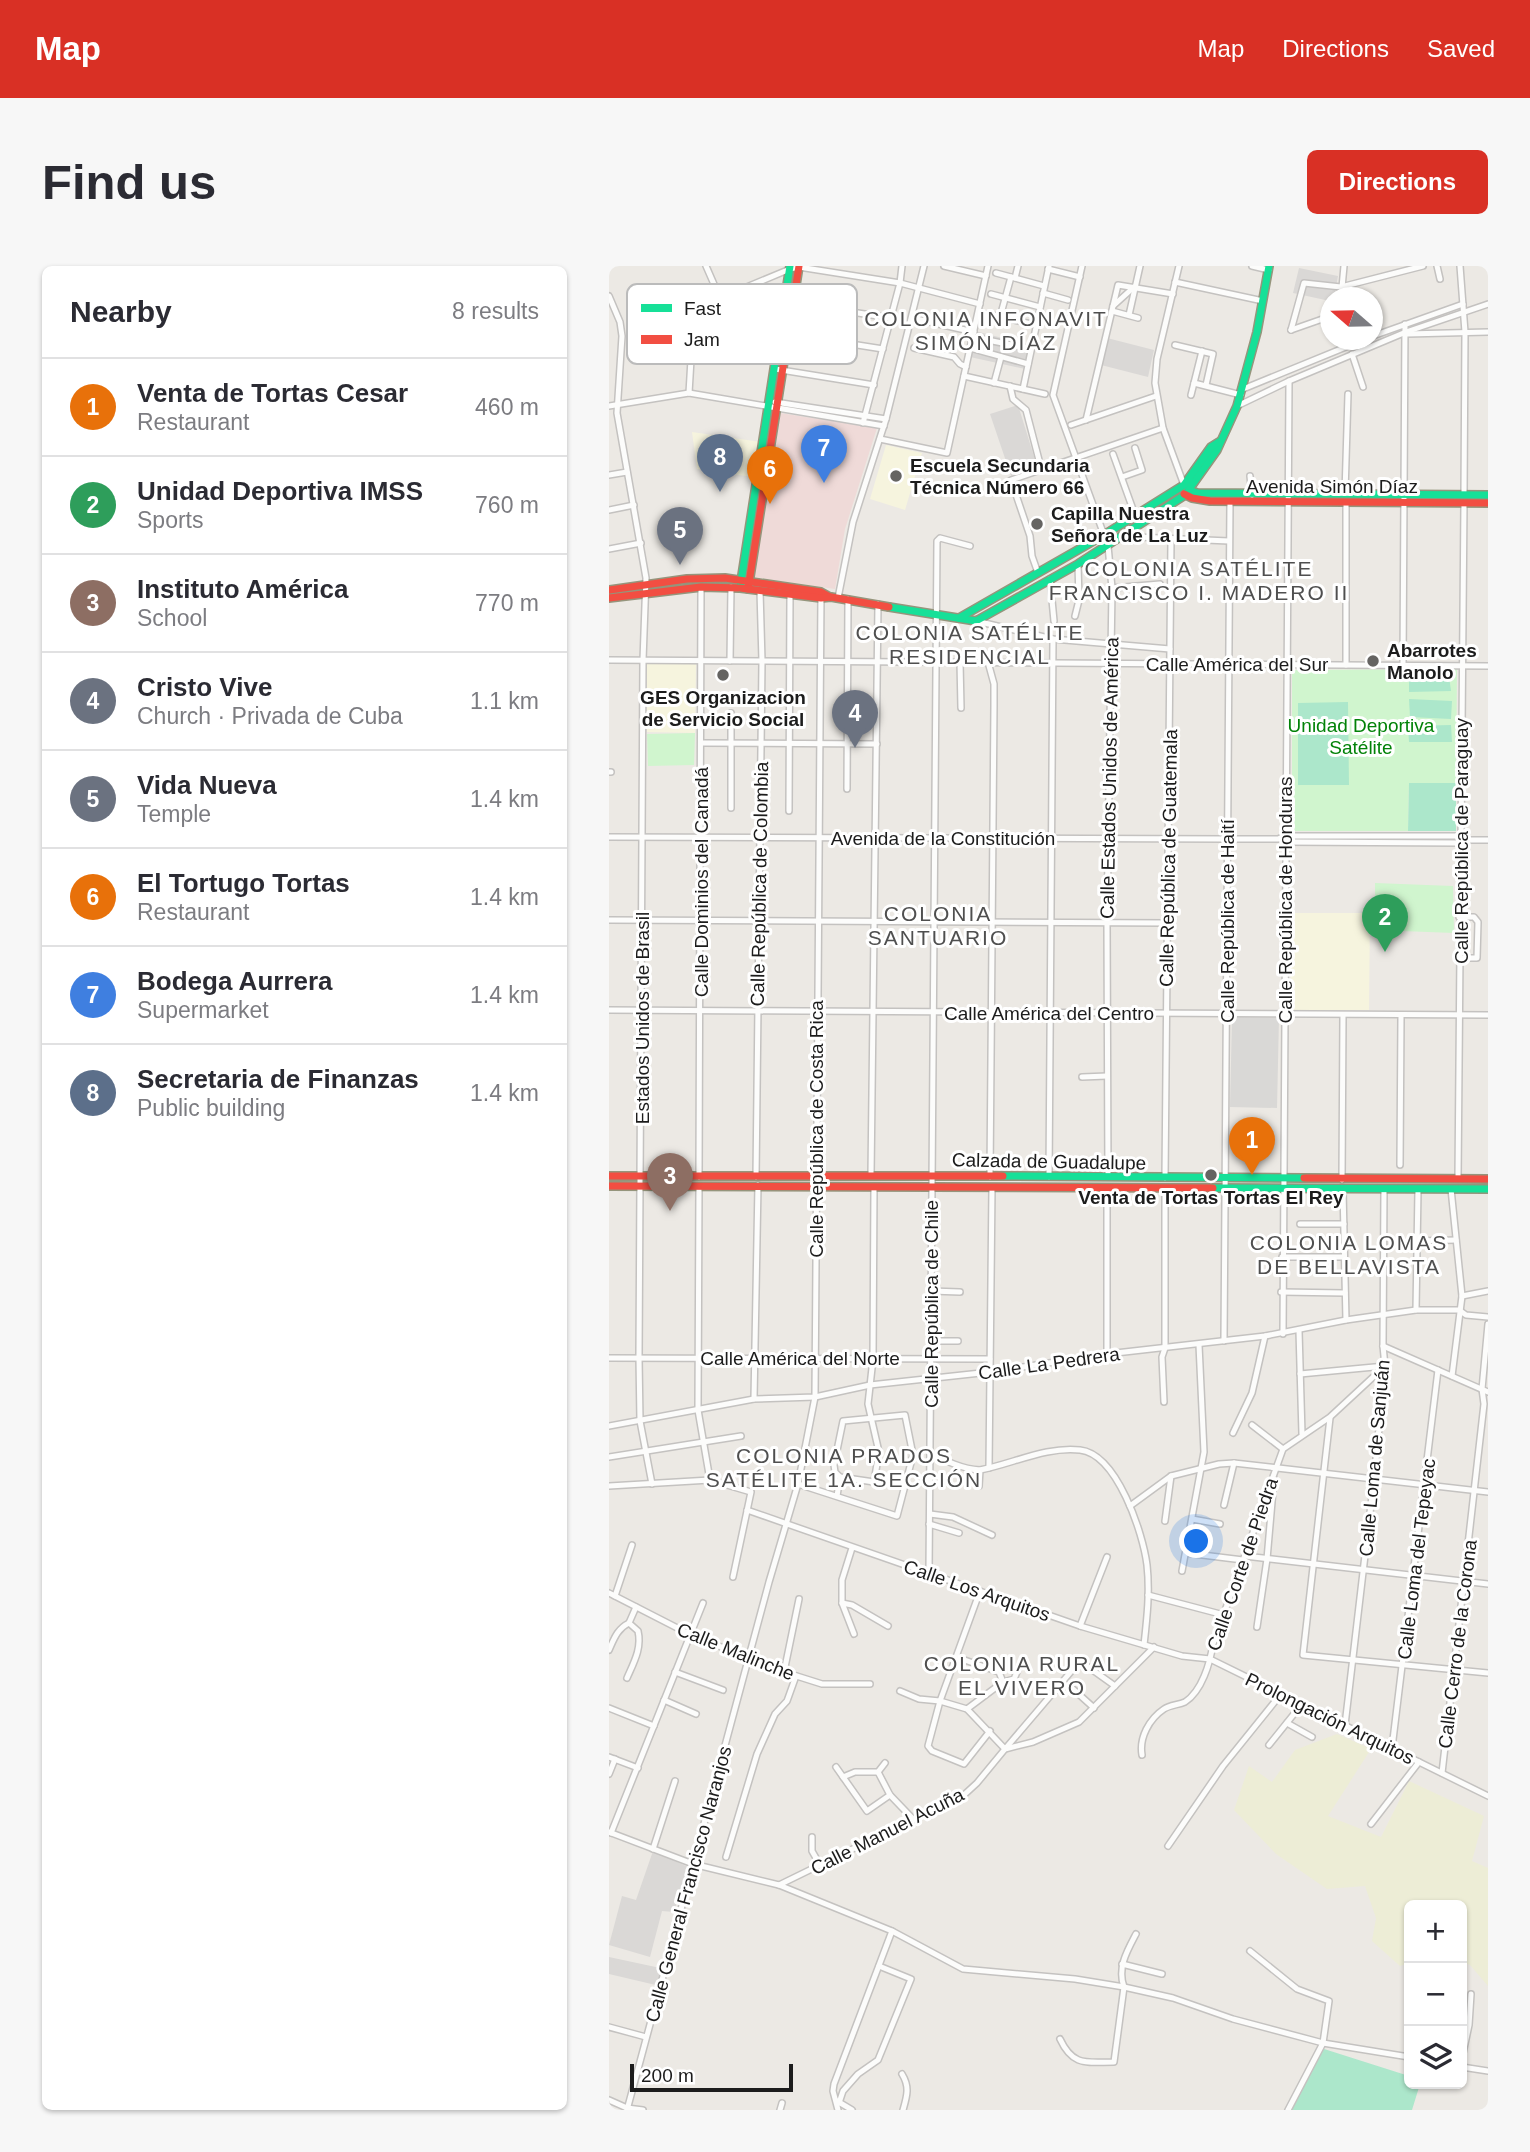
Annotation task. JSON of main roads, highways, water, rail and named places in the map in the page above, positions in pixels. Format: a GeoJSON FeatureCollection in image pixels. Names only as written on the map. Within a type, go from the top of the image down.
{"type":"FeatureCollection","features":[{"type":"Feature","properties":{"kind":"main road"},"geometry":{"type":"LineString","coordinates":[[609,598],[687,579],[835,597],[976,621],[1127,534],[1184,487],[1212,459],[1242,392],[1269,268]]}},
{"type":"Feature","properties":{"kind":"main road"},"geometry":{"type":"LineString","coordinates":[[742,585],[780,364]]}},
{"type":"Feature","properties":{"kind":"main road"},"geometry":{"type":"LineString","coordinates":[[959,618],[1184,487]]}},
{"type":"Feature","properties":{"kind":"main road","name":"Avenida Simón Díaz"},"geometry":{"type":"LineString","coordinates":[[1184,487],[1288,498]]}},
{"type":"Feature","properties":{"kind":"main road","name":"Avenida Simón Díaz"},"geometry":{"type":"LineString","coordinates":[[1184,487],[1210,501],[1405,498],[1464,499],[1488,503]]}},
{"type":"Feature","properties":{"kind":"main road","name":"Avenida Simón Díaz"},"geometry":{"type":"LineString","coordinates":[[1464,499],[1488,495]]}},
{"type":"Feature","properties":{"kind":"main road"},"geometry":{"type":"LineString","coordinates":[[609,590],[742,585],[790,595],[821,595]]}},
{"type":"Feature","properties":{"kind":"main road","name":"Calzada de Guadalupe"},"geometry":{"type":"LineString","coordinates":[[609,1176],[699,1181],[871,1175],[1342,1180],[1400,1171],[1458,1179],[1488,1179]]}},
{"type":"Feature","properties":{"kind":"main road","name":"Calzada de Guadalupe"},"geometry":{"type":"LineString","coordinates":[[609,1186],[699,1181]]}},
{"type":"Feature","properties":{"kind":"main road","name":"Calzada de Guadalupe"},"geometry":{"type":"LineString","coordinates":[[757,1181],[816,1187],[874,1188],[1488,1189]]}},
{"type":"Feature","properties":{"kind":"place","name":"Escuela Secundaria Técnica Número 66"},"geometry":{"type":"Point","coordinates":[896,476]}},
{"type":"Feature","properties":{"kind":"place","name":"Bodega Aurrera"},"geometry":{"type":"Point","coordinates":[824,483]}},
{"type":"Feature","properties":{"kind":"place","name":"Secretaria de Finanzas"},"geometry":{"type":"Point","coordinates":[720,492]}},
{"type":"Feature","properties":{"kind":"place","name":"El Tortugo Tortas"},"geometry":{"type":"Point","coordinates":[770,504]}},
{"type":"Feature","properties":{"kind":"place","name":"Capilla Nuestra Señora de La Luz"},"geometry":{"type":"Point","coordinates":[1037,524]}},
{"type":"Feature","properties":{"kind":"place","name":"Vida Nueva"},"geometry":{"type":"Point","coordinates":[680,565]}},
{"type":"Feature","properties":{"kind":"place","name":"Abarrotes Manolo"},"geometry":{"type":"Point","coordinates":[1373,661]}},
{"type":"Feature","properties":{"kind":"place","name":"GES Organizacion de Servicio Social"},"geometry":{"type":"Point","coordinates":[723,675]}},
{"type":"Feature","properties":{"kind":"place","name":"Cristo Vive"},"geometry":{"type":"Point","coordinates":[855,748]}},
{"type":"Feature","properties":{"kind":"place","name":"Unidad Deportiva IMSS"},"geometry":{"type":"Point","coordinates":[1385,952]}},
{"type":"Feature","properties":{"kind":"place","name":"Venta de Tortas Tortas El Rey"},"geometry":{"type":"Point","coordinates":[1211,1175]}},
{"type":"Feature","properties":{"kind":"place","name":"Venta de Tortas Cesar"},"geometry":{"type":"Point","coordinates":[1252,1175]}},
{"type":"Feature","properties":{"kind":"place","name":"Instituto América"},"geometry":{"type":"Point","coordinates":[670,1211]}},
{"type":"Feature","properties":{"kind":"district","name":"COLONIA INFONAVIT SIMÓN DÍAZ"},"geometry":{"type":"Point","coordinates":[986,331]}},
{"type":"Feature","properties":{"kind":"district","name":"COLONIA SATÉLITE FRANCISCO I. MADERO II"},"geometry":{"type":"Point","coordinates":[1199,581]}},
{"type":"Feature","properties":{"kind":"district","name":"COLONIA SATÉLITE RESIDENCIAL"},"geometry":{"type":"Point","coordinates":[970,645]}},
{"type":"Feature","properties":{"kind":"district","name":"COLONIA SANTUARIO"},"geometry":{"type":"Point","coordinates":[938,926]}},
{"type":"Feature","properties":{"kind":"district","name":"COLONIA LOMAS DE BELLAVISTA"},"geometry":{"type":"Point","coordinates":[1349,1255]}},
{"type":"Feature","properties":{"kind":"district","name":"COLONIA PRADOS SATÉLITE 1A. SECCIÓN"},"geometry":{"type":"Point","coordinates":[844,1468]}},
{"type":"Feature","properties":{"kind":"district","name":"COLONIA RURAL EL VIVERO"},"geometry":{"type":"Point","coordinates":[1022,1676]}},
{"type":"Feature","properties":{"kind":"park label","name":"Unidad Deportiva Satélite"},"geometry":{"type":"Point","coordinates":[1361,736]}}]}
